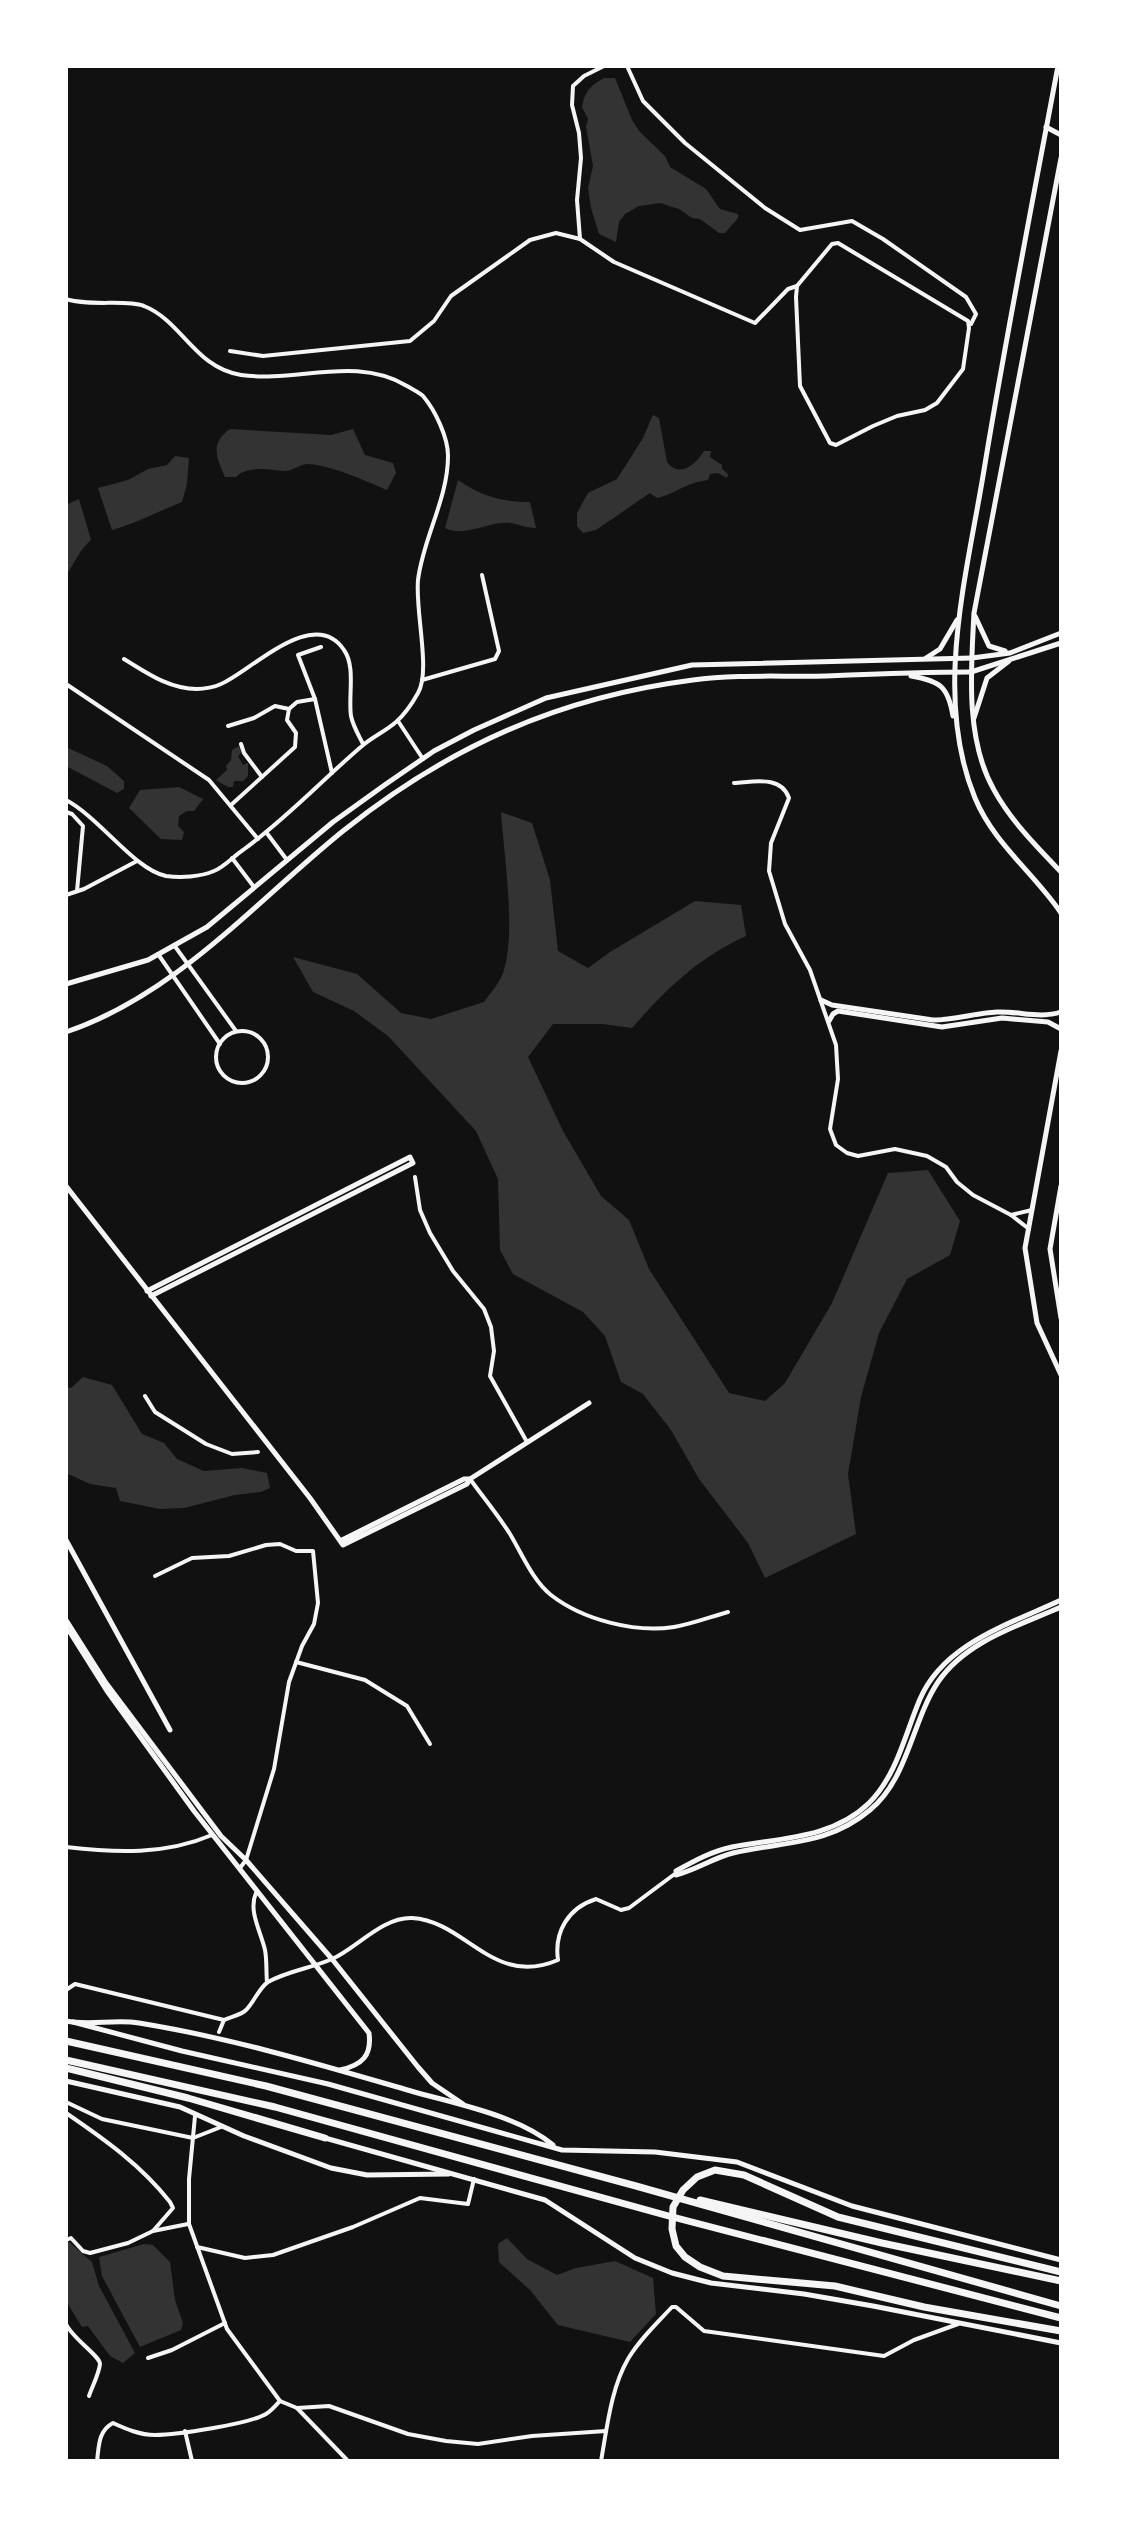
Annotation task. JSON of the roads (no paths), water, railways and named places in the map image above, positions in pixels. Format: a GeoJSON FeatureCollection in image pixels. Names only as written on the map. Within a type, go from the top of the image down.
{"type":"FeatureCollection","features":[{"type":"Feature","properties":{"kind":"highway"},"geometry":{"type":"LineString","coordinates":[[66,2041],[266,2086],[1061,2306]]}},
{"type":"Feature","properties":{"kind":"highway"},"geometry":{"type":"LineString","coordinates":[[66,2060],[275,2107],[665,2215],[1061,2318]]}},
{"type":"Feature","properties":{"kind":"highway"},"geometry":{"type":"LineString","coordinates":[[66,2068],[188,2098],[325,2138]]}},
{"type":"Feature","properties":{"kind":"highway"},"geometry":{"type":"LineString","coordinates":[[1061,2272],[838,2217],[744,2175],[715,2170],[697,2177],[683,2190],[673,2207],[672,2229],[676,2246],[700,2267],[723,2276],[835,2286],[924,2307],[1061,2331]]}},
{"type":"Feature","properties":{"kind":"highway"},"geometry":{"type":"LineString","coordinates":[[636,2186],[1061,2281]]}},
{"type":"Feature","properties":{"kind":"main road"},"geometry":{"type":"LineString","coordinates":[[956,728],[959,616],[1001,367],[1058,66]]}},
{"type":"Feature","properties":{"kind":"main road"},"geometry":{"type":"LineString","coordinates":[[1046,127],[1061,135]]}},
{"type":"Feature","properties":{"kind":"main road"},"geometry":{"type":"LineString","coordinates":[[1061,158],[974,613],[971,672],[973,723],[993,789],[1015,822],[1061,872]]}},
{"type":"Feature","properties":{"kind":"main road"},"geometry":{"type":"LineString","coordinates":[[974,613],[989,646],[1010,653]]}},
{"type":"Feature","properties":{"kind":"main road"},"geometry":{"type":"LineString","coordinates":[[926,658],[940,649],[959,616]]}},
{"type":"Feature","properties":{"kind":"main road"},"geometry":{"type":"LineString","coordinates":[[66,984],[148,960],[207,927],[333,822],[423,759],[474,730],[546,698],[692,665],[972,658],[1010,653],[1061,633]]}},
{"type":"Feature","properties":{"kind":"main road"},"geometry":{"type":"LineString","coordinates":[[66,1032],[88,1024],[188,965],[293,873],[396,789],[443,760],[551,712],[630,691],[695,679],[971,672],[1061,643]]}},
{"type":"Feature","properties":{"kind":"main road"},"geometry":{"type":"LineString","coordinates":[[973,723],[987,678],[1009,661]]}},
{"type":"Feature","properties":{"kind":"main road"},"geometry":{"type":"LineString","coordinates":[[899,674],[933,679],[950,698],[975,798],[996,837],[1061,913]]}},
{"type":"Feature","properties":{"kind":"main road"},"geometry":{"type":"LineString","coordinates":[[821,1000],[832,1005],[933,1020],[998,1012],[1047,1016],[1061,1012]]}},
{"type":"Feature","properties":{"kind":"main road"},"geometry":{"type":"LineString","coordinates":[[829,1021],[838,1011],[942,1027],[1002,1018],[1048,1022],[1061,1029]]}},
{"type":"Feature","properties":{"kind":"main road"},"geometry":{"type":"LineString","coordinates":[[1061,1051],[1025,1248],[1037,1323],[1061,1375]]}},
{"type":"Feature","properties":{"kind":"main road"},"geometry":{"type":"LineString","coordinates":[[149,1293],[411,1160]]}},
{"type":"Feature","properties":{"kind":"main road"},"geometry":{"type":"LineString","coordinates":[[66,1186],[310,1498],[341,1543],[464,1479],[470,1479],[589,1403]]}},
{"type":"Feature","properties":{"kind":"main road"},"geometry":{"type":"LineString","coordinates":[[1061,1186],[1050,1249],[1061,1318]]}},
{"type":"Feature","properties":{"kind":"main road"},"geometry":{"type":"LineString","coordinates":[[66,1540],[170,1730]]}},
{"type":"Feature","properties":{"kind":"main road"},"geometry":{"type":"LineString","coordinates":[[676,1873],[712,1852],[815,1833],[850,1817],[868,1803],[891,1771],[921,1696],[939,1669],[977,1639],[1061,1600]]}},
{"type":"Feature","properties":{"kind":"main road"},"geometry":{"type":"LineString","coordinates":[[676,1873],[735,1853],[817,1839],[848,1826],[872,1809],[886,1793],[928,1699],[948,1669],[980,1643],[1061,1607]]}},
{"type":"Feature","properties":{"kind":"main road"},"geometry":{"type":"LineString","coordinates":[[66,1623],[107,1691],[212,1835],[369,2033],[370,2052],[363,2061],[340,2070]]}},
{"type":"Feature","properties":{"kind":"main road"},"geometry":{"type":"LineString","coordinates":[[66,1623],[106,1683],[221,1836],[246,1860],[332,1959],[425,2075],[464,2105]]}},
{"type":"Feature","properties":{"kind":"main road"},"geometry":{"type":"LineString","coordinates":[[70,2022],[134,2022],[192,2032],[340,2070],[464,2105],[540,2134],[556,2148]]}},
{"type":"Feature","properties":{"kind":"main road"},"geometry":{"type":"LineString","coordinates":[[70,2022],[315,2081],[556,2148],[597,2153],[688,2154],[737,2162],[852,2206],[1061,2260]]}},
{"type":"Feature","properties":{"kind":"main road"},"geometry":{"type":"LineString","coordinates":[[66,2081],[180,2107],[289,2153],[355,2173],[397,2176],[455,2174]]}},
{"type":"Feature","properties":{"kind":"main road"},"geometry":{"type":"LineString","coordinates":[[325,2138],[545,2200],[635,2258],[672,2273],[711,2283],[804,2294],[1061,2343]]}},
{"type":"Feature","properties":{"kind":"street"},"geometry":{"type":"LineString","coordinates":[[580,239],[577,200],[581,158],[572,105],[573,86],[584,76],[604,66]]}},
{"type":"Feature","properties":{"kind":"street"},"geometry":{"type":"LineString","coordinates":[[627,66],[643,101],[685,143],[765,208],[800,230],[852,221],[966,297],[976,314],[971,324]]}},
{"type":"Feature","properties":{"kind":"street"},"geometry":{"type":"LineString","coordinates":[[230,351],[263,356],[410,341],[434,321],[451,296],[530,240],[556,233],[580,239],[614,262],[755,323],[788,289],[797,286],[832,244],[838,243],[968,321],[965,360],[958,379],[937,403],[925,410],[897,416],[836,445],[830,443],[800,386],[797,286]]}},
{"type":"Feature","properties":{"kind":"street"},"geometry":{"type":"LineString","coordinates":[[66,299],[81,304],[142,306],[161,317],[195,352],[214,366],[239,374],[266,376],[345,370],[374,372],[398,381],[422,394],[441,427],[448,454],[446,481],[418,577],[417,608],[425,661],[420,691],[398,721],[363,744],[258,839],[215,871],[194,876],[150,872],[101,825],[66,800]]}},
{"type":"Feature","properties":{"kind":"street"},"geometry":{"type":"LineString","coordinates":[[422,680],[495,659],[499,651],[482,575]]}},
{"type":"Feature","properties":{"kind":"street"},"geometry":{"type":"LineString","coordinates":[[124,659],[157,679],[198,689],[222,684],[276,646],[296,639],[325,636],[345,650],[350,664],[352,720],[363,744]]}},
{"type":"Feature","properties":{"kind":"street"},"geometry":{"type":"LineString","coordinates":[[321,647],[298,655],[315,699],[332,773]]}},
{"type":"Feature","properties":{"kind":"street"},"geometry":{"type":"LineString","coordinates":[[66,684],[209,780],[258,839]]}},
{"type":"Feature","properties":{"kind":"street"},"geometry":{"type":"LineString","coordinates":[[231,805],[295,747],[296,733],[287,720],[289,709],[297,702],[315,699]]}},
{"type":"Feature","properties":{"kind":"street"},"geometry":{"type":"LineString","coordinates":[[228,726],[254,718],[275,706],[289,709]]}},
{"type":"Feature","properties":{"kind":"street"},"geometry":{"type":"LineString","coordinates":[[398,721],[423,759]]}},
{"type":"Feature","properties":{"kind":"street"},"geometry":{"type":"LineString","coordinates":[[241,744],[262,777]]}},
{"type":"Feature","properties":{"kind":"street"},"geometry":{"type":"LineString","coordinates":[[734,783],[773,782],[786,791],[789,798],[771,843],[769,871],[785,924],[810,970],[829,1021],[838,1061],[837,1092],[830,1129],[836,1145],[858,1156],[895,1149],[927,1156],[946,1167],[957,1182],[973,1195],[1011,1215],[1029,1229]]}},
{"type":"Feature","properties":{"kind":"street"},"geometry":{"type":"LineString","coordinates":[[66,812],[83,826],[77,891]]}},
{"type":"Feature","properties":{"kind":"street"},"geometry":{"type":"LineString","coordinates":[[266,832],[287,860]]}},
{"type":"Feature","properties":{"kind":"street"},"geometry":{"type":"LineString","coordinates":[[232,858],[254,887]]}},
{"type":"Feature","properties":{"kind":"street"},"geometry":{"type":"LineString","coordinates":[[66,895],[137,861]]}},
{"type":"Feature","properties":{"kind":"street"},"geometry":{"type":"LineString","coordinates":[[174,945],[236,1031]]}},
{"type":"Feature","properties":{"kind":"street"},"geometry":{"type":"LineString","coordinates":[[158,954],[220,1044]]}},
{"type":"Feature","properties":{"kind":"street"},"geometry":{"type":"LineString","coordinates":[[236,1031],[254,1033],[266,1044],[269,1062],[259,1078],[247,1084],[229,1080],[217,1066],[220,1044],[236,1031]]}},
{"type":"Feature","properties":{"kind":"street"},"geometry":{"type":"LineString","coordinates":[[415,1177],[420,1210],[430,1233],[453,1271],[484,1309],[491,1327],[494,1351],[490,1376],[527,1442]]}},
{"type":"Feature","properties":{"kind":"street"},"geometry":{"type":"LineString","coordinates":[[1011,1215],[1032,1210]]}},
{"type":"Feature","properties":{"kind":"street"},"geometry":{"type":"LineString","coordinates":[[145,1396],[155,1412],[206,1444],[232,1454],[258,1452]]}},
{"type":"Feature","properties":{"kind":"street"},"geometry":{"type":"LineString","coordinates":[[470,1479],[550,1595],[584,1613],[630,1627],[663,1628],[728,1612]]}},
{"type":"Feature","properties":{"kind":"street"},"geometry":{"type":"LineString","coordinates":[[155,1576],[192,1558],[229,1556],[266,1545],[280,1544],[296,1551],[313,1551],[318,1603],[314,1624],[289,1682],[274,1769],[246,1860],[239,1870]]}},
{"type":"Feature","properties":{"kind":"street"},"geometry":{"type":"LineString","coordinates":[[296,1662],[365,1680],[407,1706],[430,1744]]}},
{"type":"Feature","properties":{"kind":"street"},"geometry":{"type":"LineString","coordinates":[[66,1847],[113,1853],[147,1851],[187,1844],[212,1835]]}},
{"type":"Feature","properties":{"kind":"street"},"geometry":{"type":"LineString","coordinates":[[66,1990],[75,1984],[224,2020],[244,2013],[267,1982],[332,1959],[391,1923],[413,1918],[440,1926],[492,1959],[524,1966],[546,1965],[558,1960],[558,1936],[571,1913],[582,1903],[596,1899],[621,1910],[629,1908],[676,1873]]}},
{"type":"Feature","properties":{"kind":"street"},"geometry":{"type":"LineString","coordinates":[[256,1893],[255,1917],[266,1956],[267,1982]]}},
{"type":"Feature","properties":{"kind":"street"},"geometry":{"type":"LineString","coordinates":[[219,2032],[224,2020]]}},
{"type":"Feature","properties":{"kind":"street"},"geometry":{"type":"LineString","coordinates":[[66,2102],[102,2119],[193,2138],[224,2126]]}},
{"type":"Feature","properties":{"kind":"street"},"geometry":{"type":"LineString","coordinates":[[66,2113],[114,2146],[170,2202],[173,2208],[153,2231]]}},
{"type":"Feature","properties":{"kind":"street"},"geometry":{"type":"LineString","coordinates":[[195,2116],[189,2179],[189,2224],[225,2323],[280,2401],[297,2408],[348,2461]]}},
{"type":"Feature","properties":{"kind":"street"},"geometry":{"type":"LineString","coordinates":[[197,2247],[245,2258],[273,2255],[353,2227],[420,2198],[468,2204],[474,2179]]}},
{"type":"Feature","properties":{"kind":"street"},"geometry":{"type":"LineString","coordinates":[[66,2240],[71,2238],[83,2251],[90,2253],[128,2243],[153,2231],[189,2224]]}},
{"type":"Feature","properties":{"kind":"street"},"geometry":{"type":"LineString","coordinates":[[601,2461],[623,2369],[630,2355],[672,2307],[704,2331],[884,2356],[914,2340],[958,2324]]}},
{"type":"Feature","properties":{"kind":"street"},"geometry":{"type":"LineString","coordinates":[[148,2358],[172,2350],[225,2323]]}},
{"type":"Feature","properties":{"kind":"street"},"geometry":{"type":"LineString","coordinates":[[66,2324],[71,2335],[98,2358],[100,2364],[89,2396]]}},
{"type":"Feature","properties":{"kind":"street"},"geometry":{"type":"LineString","coordinates":[[97,2461],[100,2437],[105,2427],[113,2423],[134,2432],[153,2435],[185,2431],[247,2422],[268,2413],[280,2401]]}},
{"type":"Feature","properties":{"kind":"street"},"geometry":{"type":"LineString","coordinates":[[297,2408],[329,2406],[408,2434],[478,2444],[532,2436],[606,2431]]}},
{"type":"Feature","properties":{"kind":"street"},"geometry":{"type":"LineString","coordinates":[[185,2431],[192,2461]]}}]}
